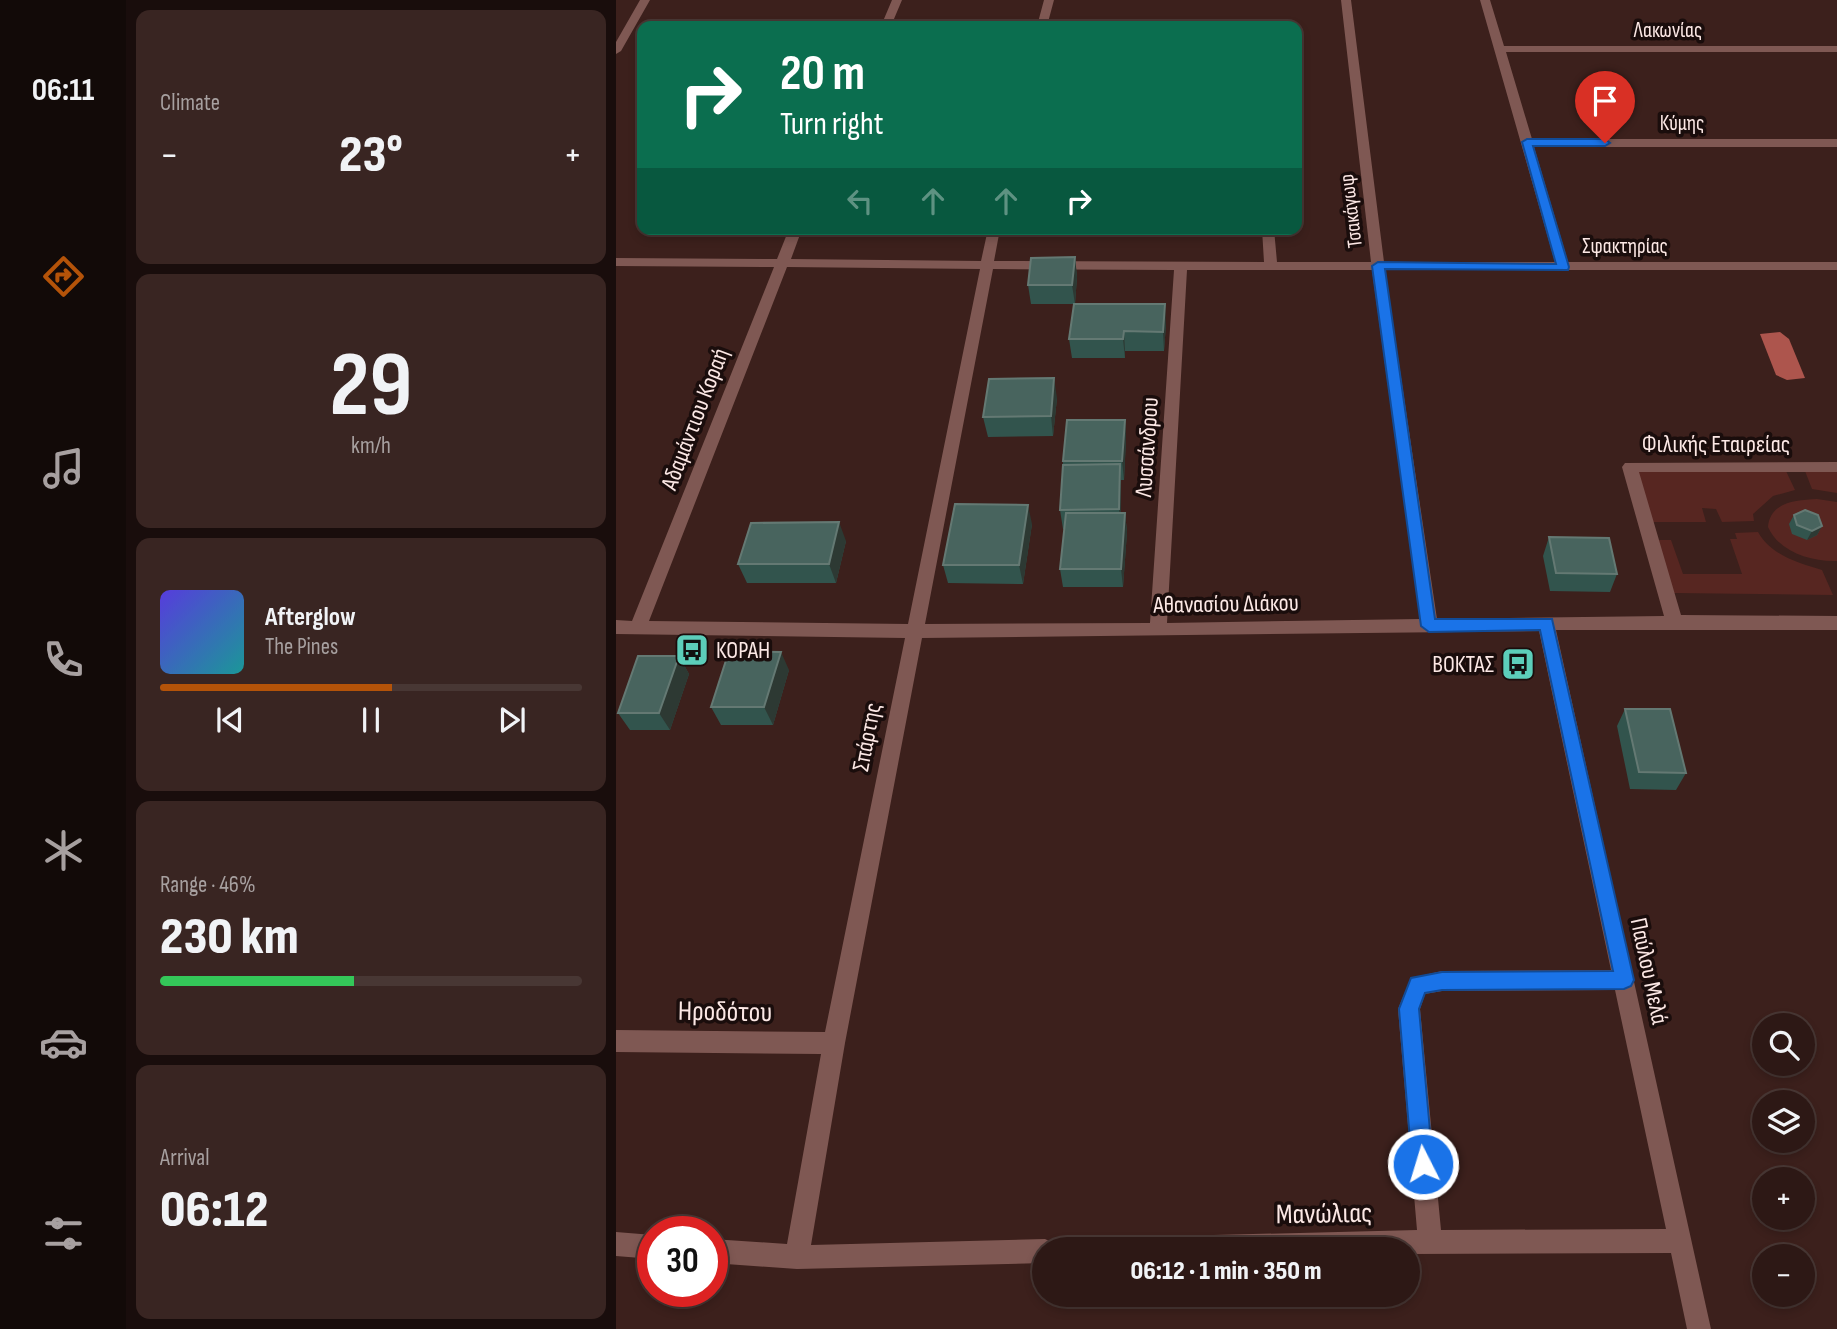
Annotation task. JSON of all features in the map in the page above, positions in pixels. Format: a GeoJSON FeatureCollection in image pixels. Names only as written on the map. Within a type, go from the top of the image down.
{"type":"FeatureCollection","features":[{"type":"Feature","properties":{"kind":"street"},"geometry":{"type":"LineString","coordinates":[[616,51],[645,0]]}},
{"type":"Feature","properties":{"kind":"street"},"geometry":{"type":"LineString","coordinates":[[888,21],[897,0]]}},
{"type":"Feature","properties":{"kind":"street"},"geometry":{"type":"LineString","coordinates":[[1043,21],[1049,0]]}},
{"type":"Feature","properties":{"kind":"street","name":"Τσακάγωφ"},"geometry":{"type":"LineString","coordinates":[[1346,0],[1378,266],[1429,626]]}},
{"type":"Feature","properties":{"kind":"street"},"geometry":{"type":"LineString","coordinates":[[1485,0],[1563,267]]}},
{"type":"Feature","properties":{"kind":"street","name":"Λακωνίας"},"geometry":{"type":"LineString","coordinates":[[1499,49],[1837,49]]}},
{"type":"Feature","properties":{"kind":"street","name":"Κύμης"},"geometry":{"type":"LineString","coordinates":[[1527,142],[1837,143]]}},
{"type":"Feature","properties":{"kind":"street","name":"Αδαμάντιου Κοραή"},"geometry":{"type":"LineString","coordinates":[[638,627],[793,235]]}},
{"type":"Feature","properties":{"kind":"street","name":"Σπάρτης"},"geometry":{"type":"LineString","coordinates":[[797,1256],[834,1043],[993,235]]}},
{"type":"Feature","properties":{"kind":"street"},"geometry":{"type":"LineString","coordinates":[[1268,235],[1271,265]]}},
{"type":"Feature","properties":{"kind":"street","name":"Σφακτηρίας"},"geometry":{"type":"LineString","coordinates":[[616,262],[1181,266],[1837,266]]}},
{"type":"Feature","properties":{"kind":"street","name":"Λυσσάνδρου"},"geometry":{"type":"LineString","coordinates":[[1158,630],[1181,266]]}},
{"type":"Feature","properties":{"kind":"street","name":"Φιλικής Εταιρείας"},"geometry":{"type":"LineString","coordinates":[[1674,622],[1630,467],[1837,467]]}},
{"type":"Feature","properties":{"kind":"street","name":"Αθανασίου Διάκου"},"geometry":{"type":"LineString","coordinates":[[616,627],[915,631],[1674,622],[1837,623]]}},
{"type":"Feature","properties":{"kind":"street","name":"Παύλου Μελά"},"geometry":{"type":"LineString","coordinates":[[1546,624],[1699,1329]]}},
{"type":"Feature","properties":{"kind":"street"},"geometry":{"type":"LineString","coordinates":[[1430,1242],[1409,1009],[1418,985],[1442,981],[1624,980]]}},
{"type":"Feature","properties":{"kind":"street","name":"Ηροδότου"},"geometry":{"type":"LineString","coordinates":[[616,1041],[834,1043]]}},
{"type":"Feature","properties":{"kind":"street","name":"Μανώλιας"},"geometry":{"type":"LineString","coordinates":[[1420,1242],[1680,1241]]}},
{"type":"Feature","properties":{"kind":"street"},"geometry":{"type":"LineString","coordinates":[[616,1244],[637,1246]]}},
{"type":"Feature","properties":{"kind":"street"},"geometry":{"type":"LineString","coordinates":[[728,1252],[797,1256],[1032,1251]]}},
{"type":"Feature","properties":{"kind":"shaded area"},"geometry":{"type":"Polygon","coordinates":[[[1780,332],[1789,339],[1805,378],[1787,380],[1776,375],[1760,334],[1780,332]]]}},
{"type":"Feature","properties":{"kind":"shaded area"},"geometry":{"type":"Polygon","coordinates":[[[1786,471],[1795,490],[1773,496],[1753,514],[1754,521],[1722,522],[1716,509],[1702,508],[1706,522],[1653,522],[1637,472],[1786,471]]]}},
{"type":"Feature","properties":{"kind":"shaded area"},"geometry":{"type":"Polygon","coordinates":[[[1805,471],[1837,471],[1837,493],[1812,489],[1805,471]]]}},
{"type":"Feature","properties":{"kind":"shaded area"},"geometry":{"type":"Polygon","coordinates":[[[1801,500],[1837,502],[1837,561],[1817,560],[1797,554],[1780,543],[1768,527],[1770,519],[1779,507],[1801,500]]]}},
{"type":"Feature","properties":{"kind":"shaded area"},"geometry":{"type":"Polygon","coordinates":[[[1758,532],[1770,547],[1778,552],[1822,570],[1833,595],[1674,593],[1657,540],[1671,540],[1683,574],[1742,574],[1730,539],[1737,539],[1735,533],[1758,532]]]}},
{"type":"Feature","properties":{"kind":"building"},"geometry":{"type":"Polygon","coordinates":[[[1075,257],[1072,285],[1028,285],[1031,258],[1075,257]]]}},
{"type":"Feature","properties":{"kind":"building"},"geometry":{"type":"Polygon","coordinates":[[[1074,304],[1165,304],[1163,332],[1124,331],[1123,339],[1069,339],[1074,304]]]}},
{"type":"Feature","properties":{"kind":"building"},"geometry":{"type":"Polygon","coordinates":[[[1054,378],[1051,416],[983,417],[989,379],[1054,378]]]}},
{"type":"Feature","properties":{"kind":"building"},"geometry":{"type":"Polygon","coordinates":[[[1067,420],[1125,420],[1122,461],[1063,461],[1067,420]]]}},
{"type":"Feature","properties":{"kind":"building"},"geometry":{"type":"Polygon","coordinates":[[[1120,464],[1119,509],[1060,510],[1063,465],[1120,464]]]}},
{"type":"Feature","properties":{"kind":"building"},"geometry":{"type":"Polygon","coordinates":[[[955,504],[1028,505],[1019,565],[943,565],[955,504]]]}},
{"type":"Feature","properties":{"kind":"building"},"geometry":{"type":"Polygon","coordinates":[[[1805,510],[1818,515],[1822,526],[1812,531],[1797,525],[1794,515],[1805,510]]]}},
{"type":"Feature","properties":{"kind":"building"},"geometry":{"type":"Polygon","coordinates":[[[1066,513],[1125,513],[1121,569],[1060,569],[1066,513]]]}},
{"type":"Feature","properties":{"kind":"building"},"geometry":{"type":"Polygon","coordinates":[[[839,522],[829,564],[738,564],[751,523],[839,522]]]}},
{"type":"Feature","properties":{"kind":"building"},"geometry":{"type":"Polygon","coordinates":[[[1549,537],[1609,538],[1617,574],[1556,573],[1549,537]]]}},
{"type":"Feature","properties":{"kind":"building"},"geometry":{"type":"Polygon","coordinates":[[[729,651],[781,652],[764,707],[711,707],[729,651]]]}},
{"type":"Feature","properties":{"kind":"building"},"geometry":{"type":"Polygon","coordinates":[[[638,656],[679,656],[659,713],[618,713],[638,656]]]}},
{"type":"Feature","properties":{"kind":"building"},"geometry":{"type":"Polygon","coordinates":[[[1625,709],[1670,709],[1686,773],[1639,772],[1625,709]]]}},
{"type":"Feature","properties":{"kind":"place","name":"ΚΟΡΑΗ"},"geometry":{"type":"Point","coordinates":[692,650]}},
{"type":"Feature","properties":{"kind":"place","name":"ΒΟΚΤΑΣ"},"geometry":{"type":"Point","coordinates":[1518,664]}},
{"type":"Feature","properties":{"kind":"route"},"geometry":{"type":"LineString","coordinates":[[1423,1164],[1409,1009],[1418,985],[1442,981],[1624,980],[1546,624],[1429,626],[1378,266],[1563,267],[1527,142],[1605,143]]}}]}
